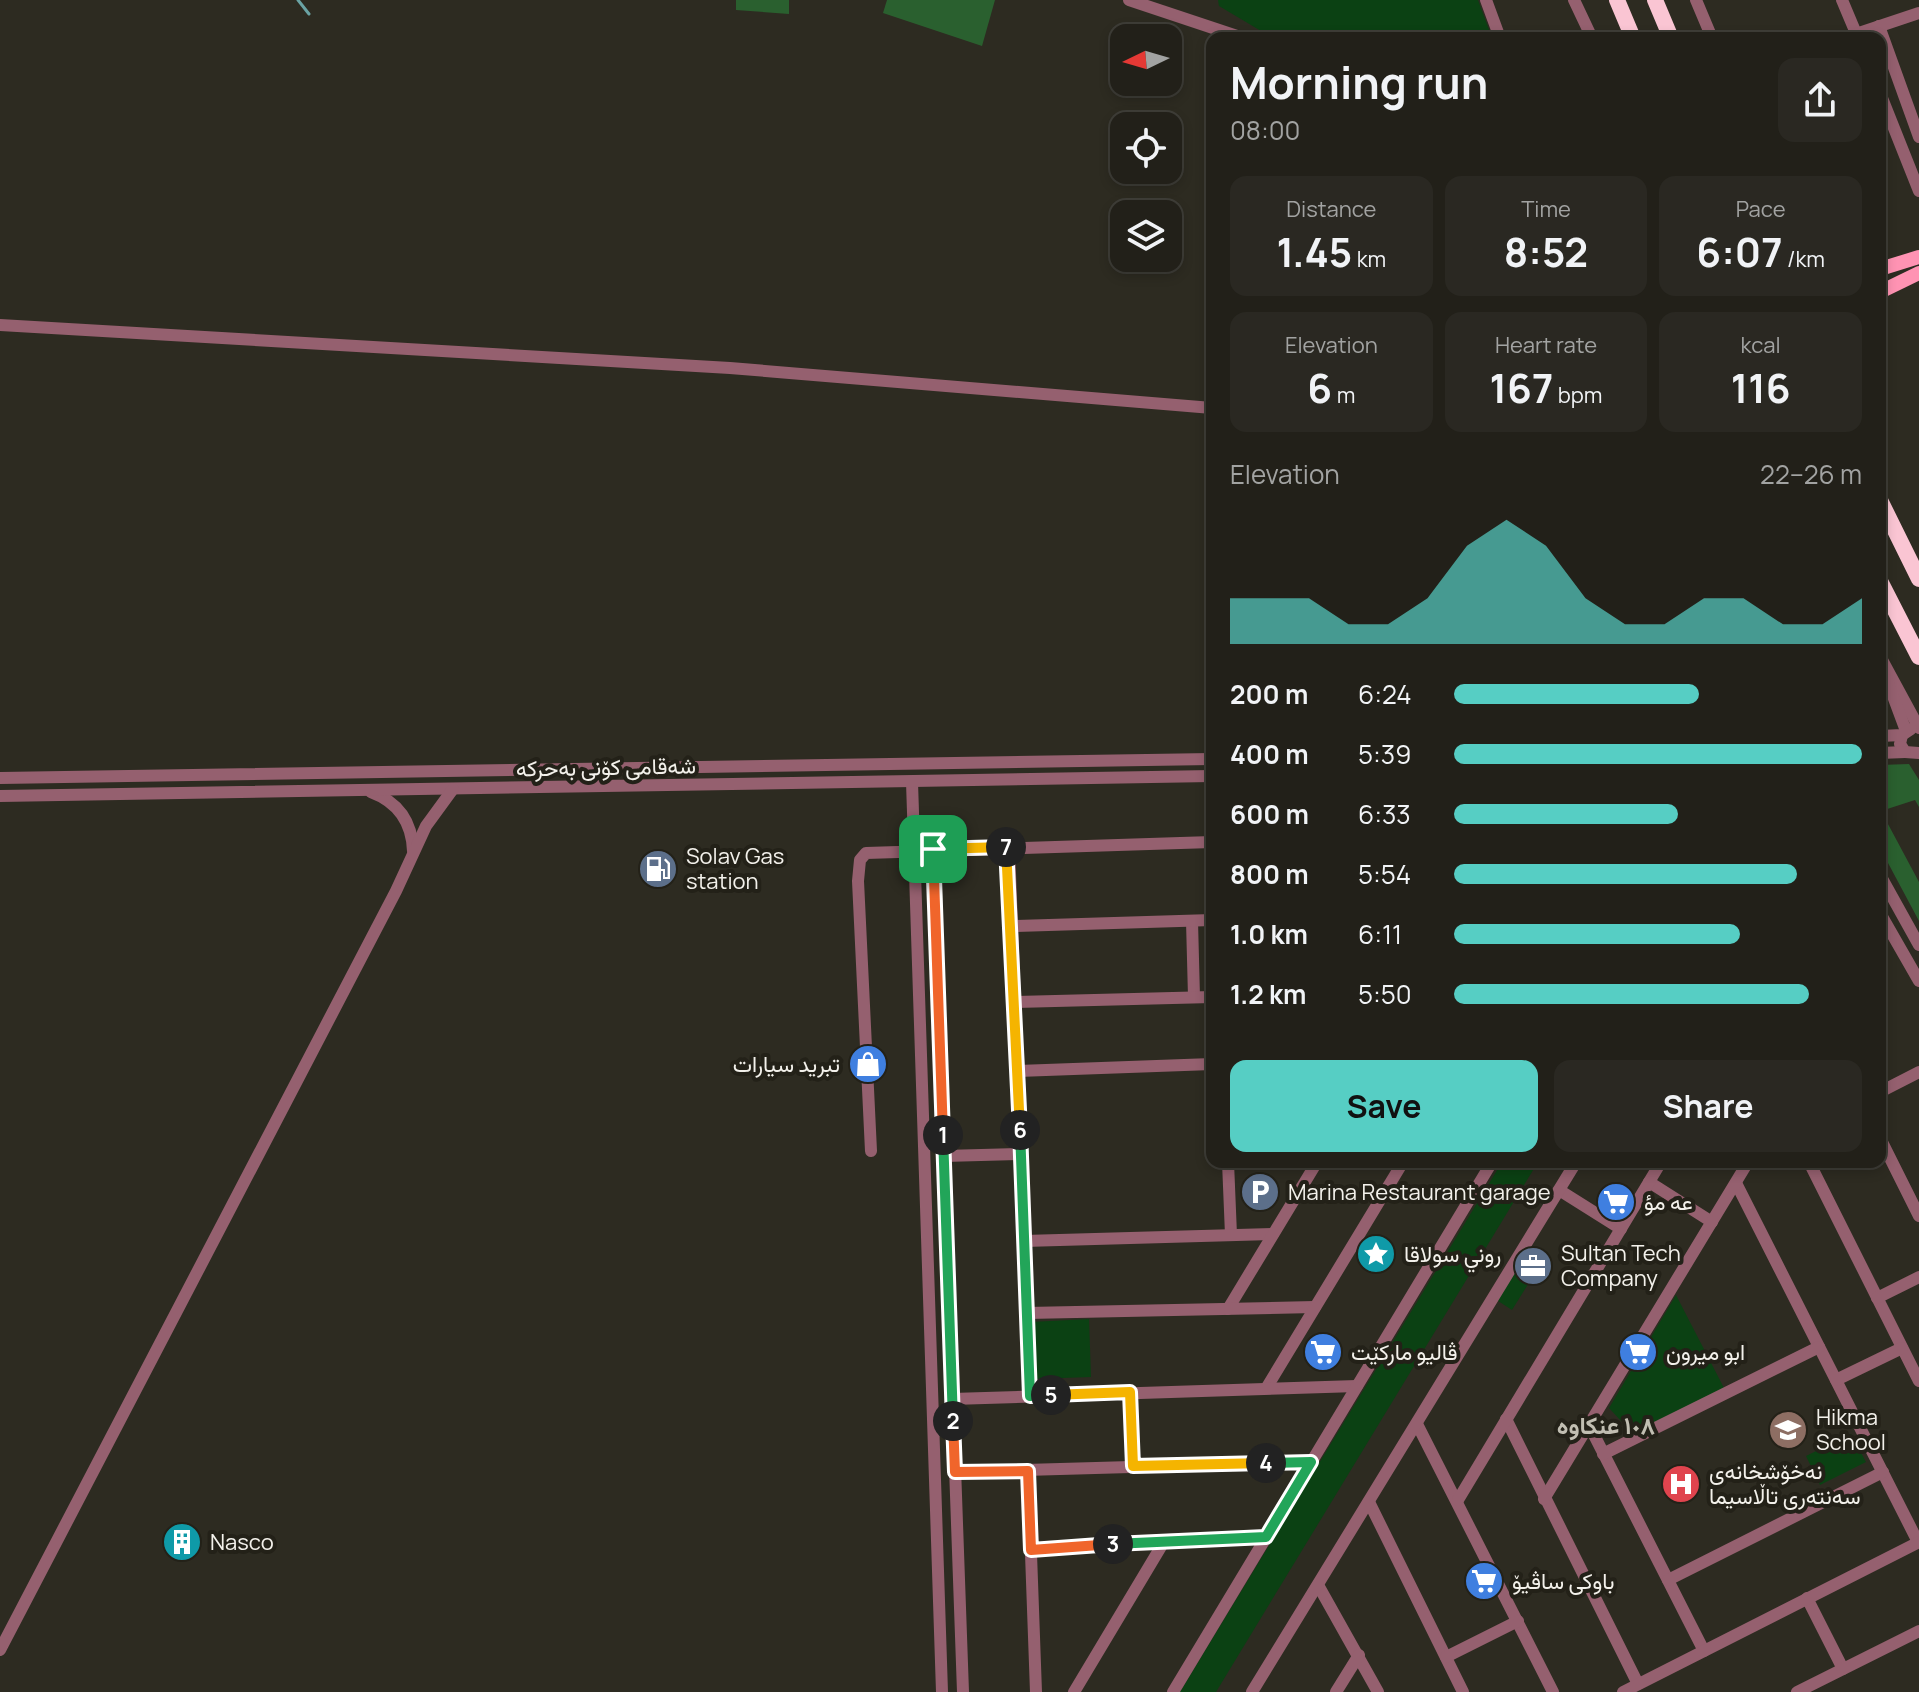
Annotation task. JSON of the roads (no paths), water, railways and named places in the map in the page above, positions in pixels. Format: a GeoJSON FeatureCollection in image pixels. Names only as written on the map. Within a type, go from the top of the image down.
{"type":"FeatureCollection","features":[{"type":"Feature","properties":{"kind":"highway"},"geometry":{"type":"LineString","coordinates":[[1617,0],[1630,32]]}},
{"type":"Feature","properties":{"kind":"highway"},"geometry":{"type":"LineString","coordinates":[[1655,0],[1668,32]]}},
{"type":"Feature","properties":{"kind":"highway"},"geometry":{"type":"LineString","coordinates":[[1886,512],[1919,579]]}},
{"type":"Feature","properties":{"kind":"highway"},"geometry":{"type":"LineString","coordinates":[[1886,593],[1919,657]]}},
{"type":"Feature","properties":{"kind":"main road"},"geometry":{"type":"LineString","coordinates":[[1886,267],[1919,257]]}},
{"type":"Feature","properties":{"kind":"main road"},"geometry":{"type":"LineString","coordinates":[[1886,289],[1919,273]]}},
{"type":"Feature","properties":{"kind":"street"},"geometry":{"type":"LineString","coordinates":[[1129,0],[1225,32]]}},
{"type":"Feature","properties":{"kind":"street"},"geometry":{"type":"LineString","coordinates":[[1486,0],[1498,32]]}},
{"type":"Feature","properties":{"kind":"street"},"geometry":{"type":"LineString","coordinates":[[1574,0],[1589,32]]}},
{"type":"Feature","properties":{"kind":"street"},"geometry":{"type":"LineString","coordinates":[[1696,0],[1709,32]]}},
{"type":"Feature","properties":{"kind":"street"},"geometry":{"type":"LineString","coordinates":[[1842,0],[1855,32]]}},
{"type":"Feature","properties":{"kind":"street"},"geometry":{"type":"LineString","coordinates":[[1866,32],[1919,13]]}},
{"type":"Feature","properties":{"kind":"street"},"geometry":{"type":"LineString","coordinates":[[1879,26],[1881,32]]}},
{"type":"Feature","properties":{"kind":"street"},"geometry":{"type":"LineString","coordinates":[[1886,45],[1919,137]]}},
{"type":"Feature","properties":{"kind":"street"},"geometry":{"type":"LineString","coordinates":[[1886,108],[1919,191]]}},
{"type":"Feature","properties":{"kind":"street"},"geometry":{"type":"LineString","coordinates":[[0,325],[730,368],[1206,408]]}},
{"type":"Feature","properties":{"kind":"street"},"geometry":{"type":"LineString","coordinates":[[1886,671],[1912,731]]}},
{"type":"Feature","properties":{"kind":"street"},"geometry":{"type":"LineString","coordinates":[[1886,735],[1912,731]]}},
{"type":"Feature","properties":{"kind":"street"},"geometry":{"type":"LineString","coordinates":[[1912,731],[1900,744],[1915,754]]}},
{"type":"Feature","properties":{"kind":"street"},"geometry":{"type":"LineString","coordinates":[[1886,753],[1915,754]]}},
{"type":"Feature","properties":{"kind":"street","name":"شەقامی کۆنی بەحرکە"},"geometry":{"type":"LineString","coordinates":[[0,778],[1206,759]]}},
{"type":"Feature","properties":{"kind":"street","name":"شەقامی کۆنی بەحرکە"},"geometry":{"type":"LineString","coordinates":[[0,796],[1206,776]]}},
{"type":"Feature","properties":{"kind":"street"},"geometry":{"type":"LineString","coordinates":[[912,782],[942,1692]]}},
{"type":"Feature","properties":{"kind":"street"},"geometry":{"type":"LineString","coordinates":[[0,1650],[426,826],[453,789]]}},
{"type":"Feature","properties":{"kind":"street"},"geometry":{"type":"LineString","coordinates":[[364,790],[384,798],[401,812],[411,832],[414,854]]}},
{"type":"Feature","properties":{"kind":"street"},"geometry":{"type":"LineString","coordinates":[[871,1151],[858,868],[866,853],[915,849],[1206,842]]}},
{"type":"Feature","properties":{"kind":"street"},"geometry":{"type":"LineString","coordinates":[[1009,847],[1030,1396]]}},
{"type":"Feature","properties":{"kind":"street"},"geometry":{"type":"LineString","coordinates":[[933,849],[963,1692]]}},
{"type":"Feature","properties":{"kind":"street"},"geometry":{"type":"LineString","coordinates":[[1886,886],[1919,945]]}},
{"type":"Feature","properties":{"kind":"street"},"geometry":{"type":"LineString","coordinates":[[1012,926],[1206,920]]}},
{"type":"Feature","properties":{"kind":"street"},"geometry":{"type":"LineString","coordinates":[[1192,921],[1194,997]]}},
{"type":"Feature","properties":{"kind":"street"},"geometry":{"type":"LineString","coordinates":[[1886,923],[1919,981]]}},
{"type":"Feature","properties":{"kind":"street"},"geometry":{"type":"LineString","coordinates":[[1015,1002],[1206,997]]}},
{"type":"Feature","properties":{"kind":"street"},"geometry":{"type":"LineString","coordinates":[[1018,1071],[1206,1064]]}},
{"type":"Feature","properties":{"kind":"street"},"geometry":{"type":"LineString","coordinates":[[1886,1089],[1919,1072]]}},
{"type":"Feature","properties":{"kind":"street"},"geometry":{"type":"LineString","coordinates":[[1886,1150],[1919,1216]]}},
{"type":"Feature","properties":{"kind":"street"},"geometry":{"type":"LineString","coordinates":[[944,1156],[1021,1154]]}},
{"type":"Feature","properties":{"kind":"street"},"geometry":{"type":"LineString","coordinates":[[1228,1168],[1231,1235]]}},
{"type":"Feature","properties":{"kind":"street"},"geometry":{"type":"LineString","coordinates":[[1228,1309],[1313,1168]]}},
{"type":"Feature","properties":{"kind":"street"},"geometry":{"type":"LineString","coordinates":[[1267,1387],[1399,1168]]}},
{"type":"Feature","properties":{"kind":"street"},"geometry":{"type":"LineString","coordinates":[[1173,1692],[1488,1168]]}},
{"type":"Feature","properties":{"kind":"street"},"geometry":{"type":"LineString","coordinates":[[1252,1692],[1572,1168]]}},
{"type":"Feature","properties":{"kind":"street"},"geometry":{"type":"LineString","coordinates":[[1458,1500],[1657,1168]]}},
{"type":"Feature","properties":{"kind":"street"},"geometry":{"type":"LineString","coordinates":[[1544,1499],[1745,1168]]}},
{"type":"Feature","properties":{"kind":"street"},"geometry":{"type":"LineString","coordinates":[[1812,1168],[1919,1381]]}},
{"type":"Feature","properties":{"kind":"street"},"geometry":{"type":"LineString","coordinates":[[1649,1182],[1712,1222]]}},
{"type":"Feature","properties":{"kind":"street"},"geometry":{"type":"LineString","coordinates":[[1623,1692],[1918,1542],[1736,1183]]}},
{"type":"Feature","properties":{"kind":"street"},"geometry":{"type":"LineString","coordinates":[[1559,1190],[1621,1229]]}},
{"type":"Feature","properties":{"kind":"street"},"geometry":{"type":"LineString","coordinates":[[1024,1241],[1273,1234]]}},
{"type":"Feature","properties":{"kind":"street"},"geometry":{"type":"LineString","coordinates":[[1877,1298],[1919,1277]]}},
{"type":"Feature","properties":{"kind":"street"},"geometry":{"type":"LineString","coordinates":[[1027,1313],[1315,1307]]}},
{"type":"Feature","properties":{"kind":"street"},"geometry":{"type":"LineString","coordinates":[[1603,1454],[1819,1347]]}},
{"type":"Feature","properties":{"kind":"street"},"geometry":{"type":"LineString","coordinates":[[1836,1380],[1902,1348]]}},
{"type":"Feature","properties":{"kind":"street"},"geometry":{"type":"LineString","coordinates":[[952,1399],[1357,1386]]}},
{"type":"Feature","properties":{"kind":"street"},"geometry":{"type":"LineString","coordinates":[[1130,1392],[1133,1466]]}},
{"type":"Feature","properties":{"kind":"street"},"geometry":{"type":"LineString","coordinates":[[1506,1419],[1638,1684]]}},
{"type":"Feature","properties":{"kind":"street"},"geometry":{"type":"LineString","coordinates":[[1417,1424],[1553,1692]]}},
{"type":"Feature","properties":{"kind":"street"},"geometry":{"type":"LineString","coordinates":[[1589,1425],[1704,1651]]}},
{"type":"Feature","properties":{"kind":"street"},"geometry":{"type":"LineString","coordinates":[[955,1472],[1311,1462]]}},
{"type":"Feature","properties":{"kind":"street"},"geometry":{"type":"LineString","coordinates":[[1028,1471],[1036,1692]]}},
{"type":"Feature","properties":{"kind":"street"},"geometry":{"type":"LineString","coordinates":[[1668,1580],[1883,1472]]}},
{"type":"Feature","properties":{"kind":"street"},"geometry":{"type":"LineString","coordinates":[[1369,1502],[1463,1692]]}},
{"type":"Feature","properties":{"kind":"street"},"geometry":{"type":"LineString","coordinates":[[1031,1550],[1165,1540],[1266,1537]]}},
{"type":"Feature","properties":{"kind":"street"},"geometry":{"type":"LineString","coordinates":[[1074,1692],[1165,1540]]}},
{"type":"Feature","properties":{"kind":"street"},"geometry":{"type":"LineString","coordinates":[[1318,1585],[1378,1692]]}},
{"type":"Feature","properties":{"kind":"street"},"geometry":{"type":"LineString","coordinates":[[1807,1598],[1843,1669]]}},
{"type":"Feature","properties":{"kind":"street"},"geometry":{"type":"LineString","coordinates":[[1446,1657],[1518,1621]]}},
{"type":"Feature","properties":{"kind":"street"},"geometry":{"type":"LineString","coordinates":[[1802,1691],[1919,1631]]}},
{"type":"Feature","properties":{"kind":"street"},"geometry":{"type":"LineString","coordinates":[[1336,1692],[1359,1655]]}},
{"type":"Feature","properties":{"kind":"waterway"},"geometry":{"type":"LineString","coordinates":[[298,0],[309,14]]}},
{"type":"Feature","properties":{"kind":"place","name":"Solav Gas station"},"geometry":{"type":"Point","coordinates":[658,869]}},
{"type":"Feature","properties":{"kind":"place","name":"تبريد سيارات"},"geometry":{"type":"Point","coordinates":[868,1064]}},
{"type":"Feature","properties":{"kind":"place","name":"Marina Restaurant garage"},"geometry":{"type":"Point","coordinates":[1260,1192]}},
{"type":"Feature","properties":{"kind":"place","name":"عه مؤ"},"geometry":{"type":"Point","coordinates":[1616,1202]}},
{"type":"Feature","properties":{"kind":"place","name":"روني سولاقا"},"geometry":{"type":"Point","coordinates":[1376,1254]}},
{"type":"Feature","properties":{"kind":"place","name":"Sultan Tech Company"},"geometry":{"type":"Point","coordinates":[1533,1266]}},
{"type":"Feature","properties":{"kind":"place","name":"ڤالیو مارکێت"},"geometry":{"type":"Point","coordinates":[1323,1352]}},
{"type":"Feature","properties":{"kind":"place","name":"ابو ميرون"},"geometry":{"type":"Point","coordinates":[1638,1352]}},
{"type":"Feature","properties":{"kind":"place","name":"Hikma School"},"geometry":{"type":"Point","coordinates":[1788,1430]}},
{"type":"Feature","properties":{"kind":"place","name":"نەخۆشخانەی سەنتەری تاڵاسیما"},"geometry":{"type":"Point","coordinates":[1681,1484]}},
{"type":"Feature","properties":{"kind":"place","name":"Nasco"},"geometry":{"type":"Point","coordinates":[182,1542]}},
{"type":"Feature","properties":{"kind":"place","name":"باوکی ساڤیۆ"},"geometry":{"type":"Point","coordinates":[1484,1581]}},
{"type":"Feature","properties":{"kind":"district","name":"١٠٨ عنکاوە"},"geometry":{"type":"Point","coordinates":[1606,1426]}}]}
